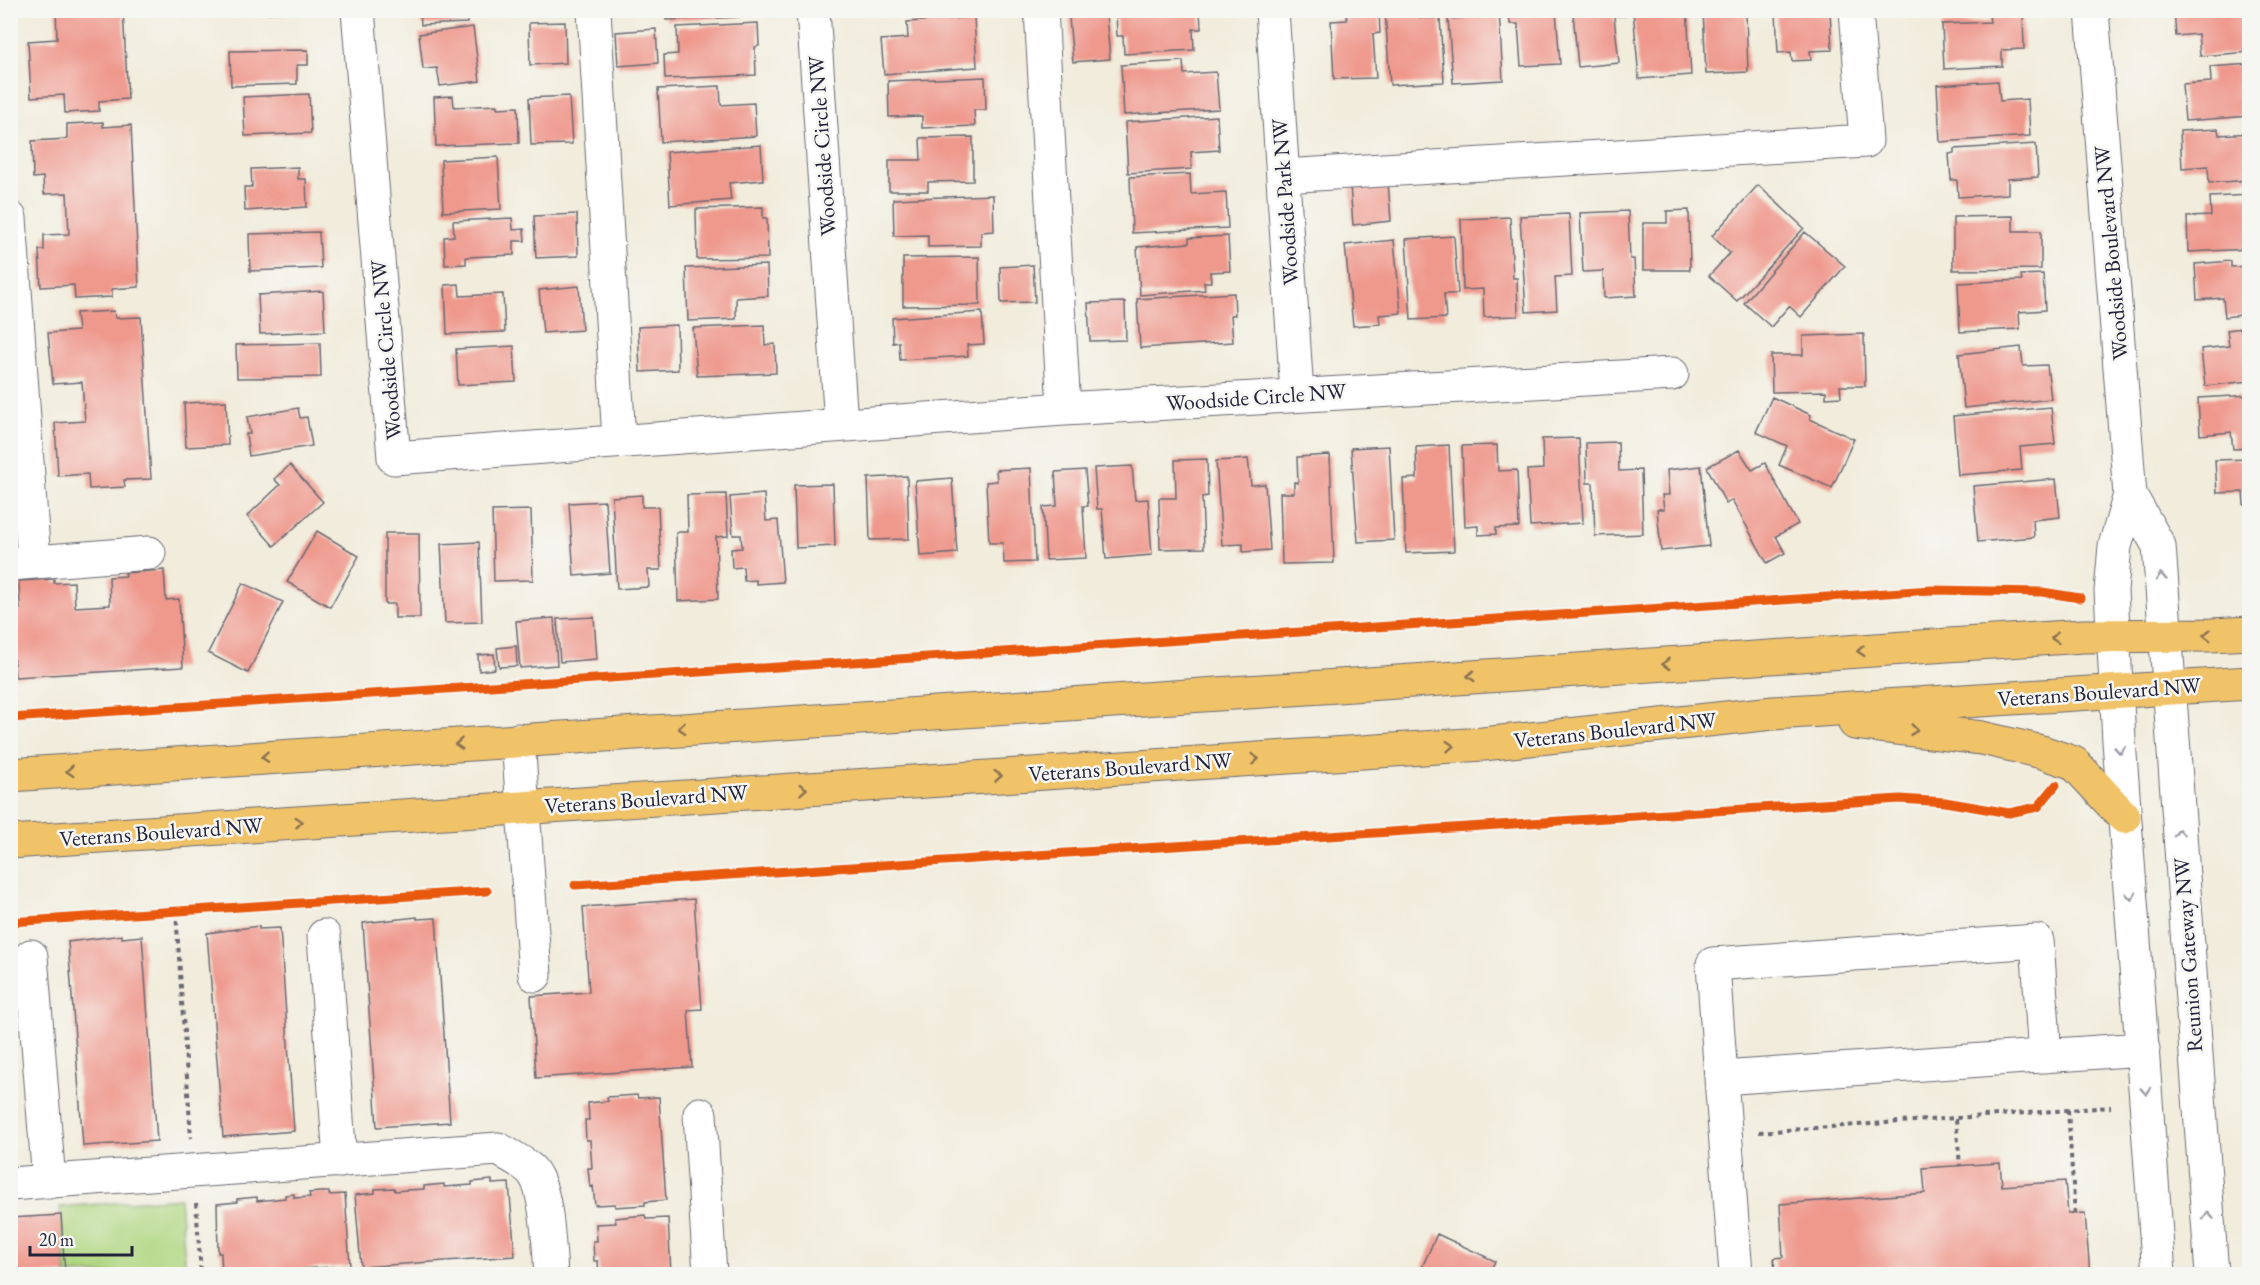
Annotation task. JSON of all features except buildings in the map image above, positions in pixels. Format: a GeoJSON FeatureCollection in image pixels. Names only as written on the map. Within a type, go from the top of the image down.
{"type":"FeatureCollection","features":[{"type":"Feature","properties":{"kind":"main road"},"geometry":{"type":"LineString","coordinates":[[10,775],[2048,639],[2250,633]]}},
{"type":"Feature","properties":{"kind":"main road","name":"Veterans Boulevard NW"},"geometry":{"type":"LineString","coordinates":[[10,842],[1483,744],[1773,713],[2250,683]]}},
{"type":"Feature","properties":{"kind":"main road"},"geometry":{"type":"LineString","coordinates":[[1773,713],[1982,738],[2042,752],[2074,763],[2124,817]]}},
{"type":"Feature","properties":{"kind":"street","name":"Woodside Circle NW"},"geometry":{"type":"LineString","coordinates":[[358,10],[394,458],[1064,409],[1672,374]]}},
{"type":"Feature","properties":{"kind":"street"},"geometry":{"type":"LineString","coordinates":[[594,10],[619,441]]}},
{"type":"Feature","properties":{"kind":"street","name":"Woodside Circle NW"},"geometry":{"type":"LineString","coordinates":[[813,10],[841,424]]}},
{"type":"Feature","properties":{"kind":"street"},"geometry":{"type":"LineString","coordinates":[[1041,10],[1064,409]]}},
{"type":"Feature","properties":{"kind":"street","name":"Woodside Park NW"},"geometry":{"type":"LineString","coordinates":[[1272,10],[1297,394]]}},
{"type":"Feature","properties":{"kind":"street"},"geometry":{"type":"LineString","coordinates":[[1283,176],[1866,141],[1856,10]]}},
{"type":"Feature","properties":{"kind":"street","name":"Woodside Boulevard NW"},"geometry":{"type":"LineString","coordinates":[[2092,10],[2130,495],[2115,546],[2111,591],[2114,636]]}},
{"type":"Feature","properties":{"kind":"street"},"geometry":{"type":"LineString","coordinates":[[10,218],[22,563],[149,553]]}},
{"type":"Feature","properties":{"kind":"street","name":"Woodside Boulevard NW"},"geometry":{"type":"LineString","coordinates":[[2130,495],[2159,546],[2165,636]]}},
{"type":"Feature","properties":{"kind":"street"},"geometry":{"type":"LineString","coordinates":[[2114,636],[2124,817],[2159,1275]]}},
{"type":"Feature","properties":{"kind":"street","name":"Reunion Gateway NW"},"geometry":{"type":"LineString","coordinates":[[2165,636],[2212,1275]]}},
{"type":"Feature","properties":{"kind":"street"},"geometry":{"type":"LineString","coordinates":[[518,740],[535,975]]}},
{"type":"Feature","properties":{"kind":"street"},"geometry":{"type":"LineString","coordinates":[[324,936],[340,1161]]}},
{"type":"Feature","properties":{"kind":"street"},"geometry":{"type":"LineString","coordinates":[[1736,1275],[1713,964],[2037,941],[2045,1056]]}},
{"type":"Feature","properties":{"kind":"street"},"geometry":{"type":"LineString","coordinates":[[31,956],[49,1182]]}},
{"type":"Feature","properties":{"kind":"street"},"geometry":{"type":"LineString","coordinates":[[1721,1078],[2143,1050]]}},
{"type":"Feature","properties":{"kind":"street"},"geometry":{"type":"LineString","coordinates":[[700,1114],[710,1275]]}},
{"type":"Feature","properties":{"kind":"street"},"geometry":{"type":"LineString","coordinates":[[10,1184],[498,1149],[532,1171],[546,1205],[550,1275]]}},
{"type":"Feature","properties":{"kind":"path"},"geometry":{"type":"LineString","coordinates":[[164,912],[187,911]]}},
{"type":"Feature","properties":{"kind":"path"},"geometry":{"type":"LineString","coordinates":[[176,912],[191,1139]]}},
{"type":"Feature","properties":{"kind":"path"},"geometry":{"type":"LineString","coordinates":[[1756,1133],[2111,1107]]}},
{"type":"Feature","properties":{"kind":"path"},"geometry":{"type":"LineString","coordinates":[[2068,1110],[2075,1214]]}},
{"type":"Feature","properties":{"kind":"path"},"geometry":{"type":"LineString","coordinates":[[1956,1119],[1960,1166]]}},
{"type":"Feature","properties":{"kind":"path"},"geometry":{"type":"LineString","coordinates":[[195,1194],[201,1275]]}},
{"type":"Feature","properties":{"kind":"green space"},"geometry":{"type":"Polygon","coordinates":[[[180,1198],[186,1274],[66,1274],[60,1207],[180,1198]]]}},
{"type":"Feature","properties":{"kind":"cycle path"},"geometry":{"type":"LineString","coordinates":[[10,718],[1932,590],[2042,592],[2080,598]]}},
{"type":"Feature","properties":{"kind":"cycle path"},"geometry":{"type":"LineString","coordinates":[[575,885],[1900,799],[1945,802],[2009,813],[2038,807],[2056,785]]}},
{"type":"Feature","properties":{"kind":"cycle path"},"geometry":{"type":"LineString","coordinates":[[10,922],[487,891]]}}]}
